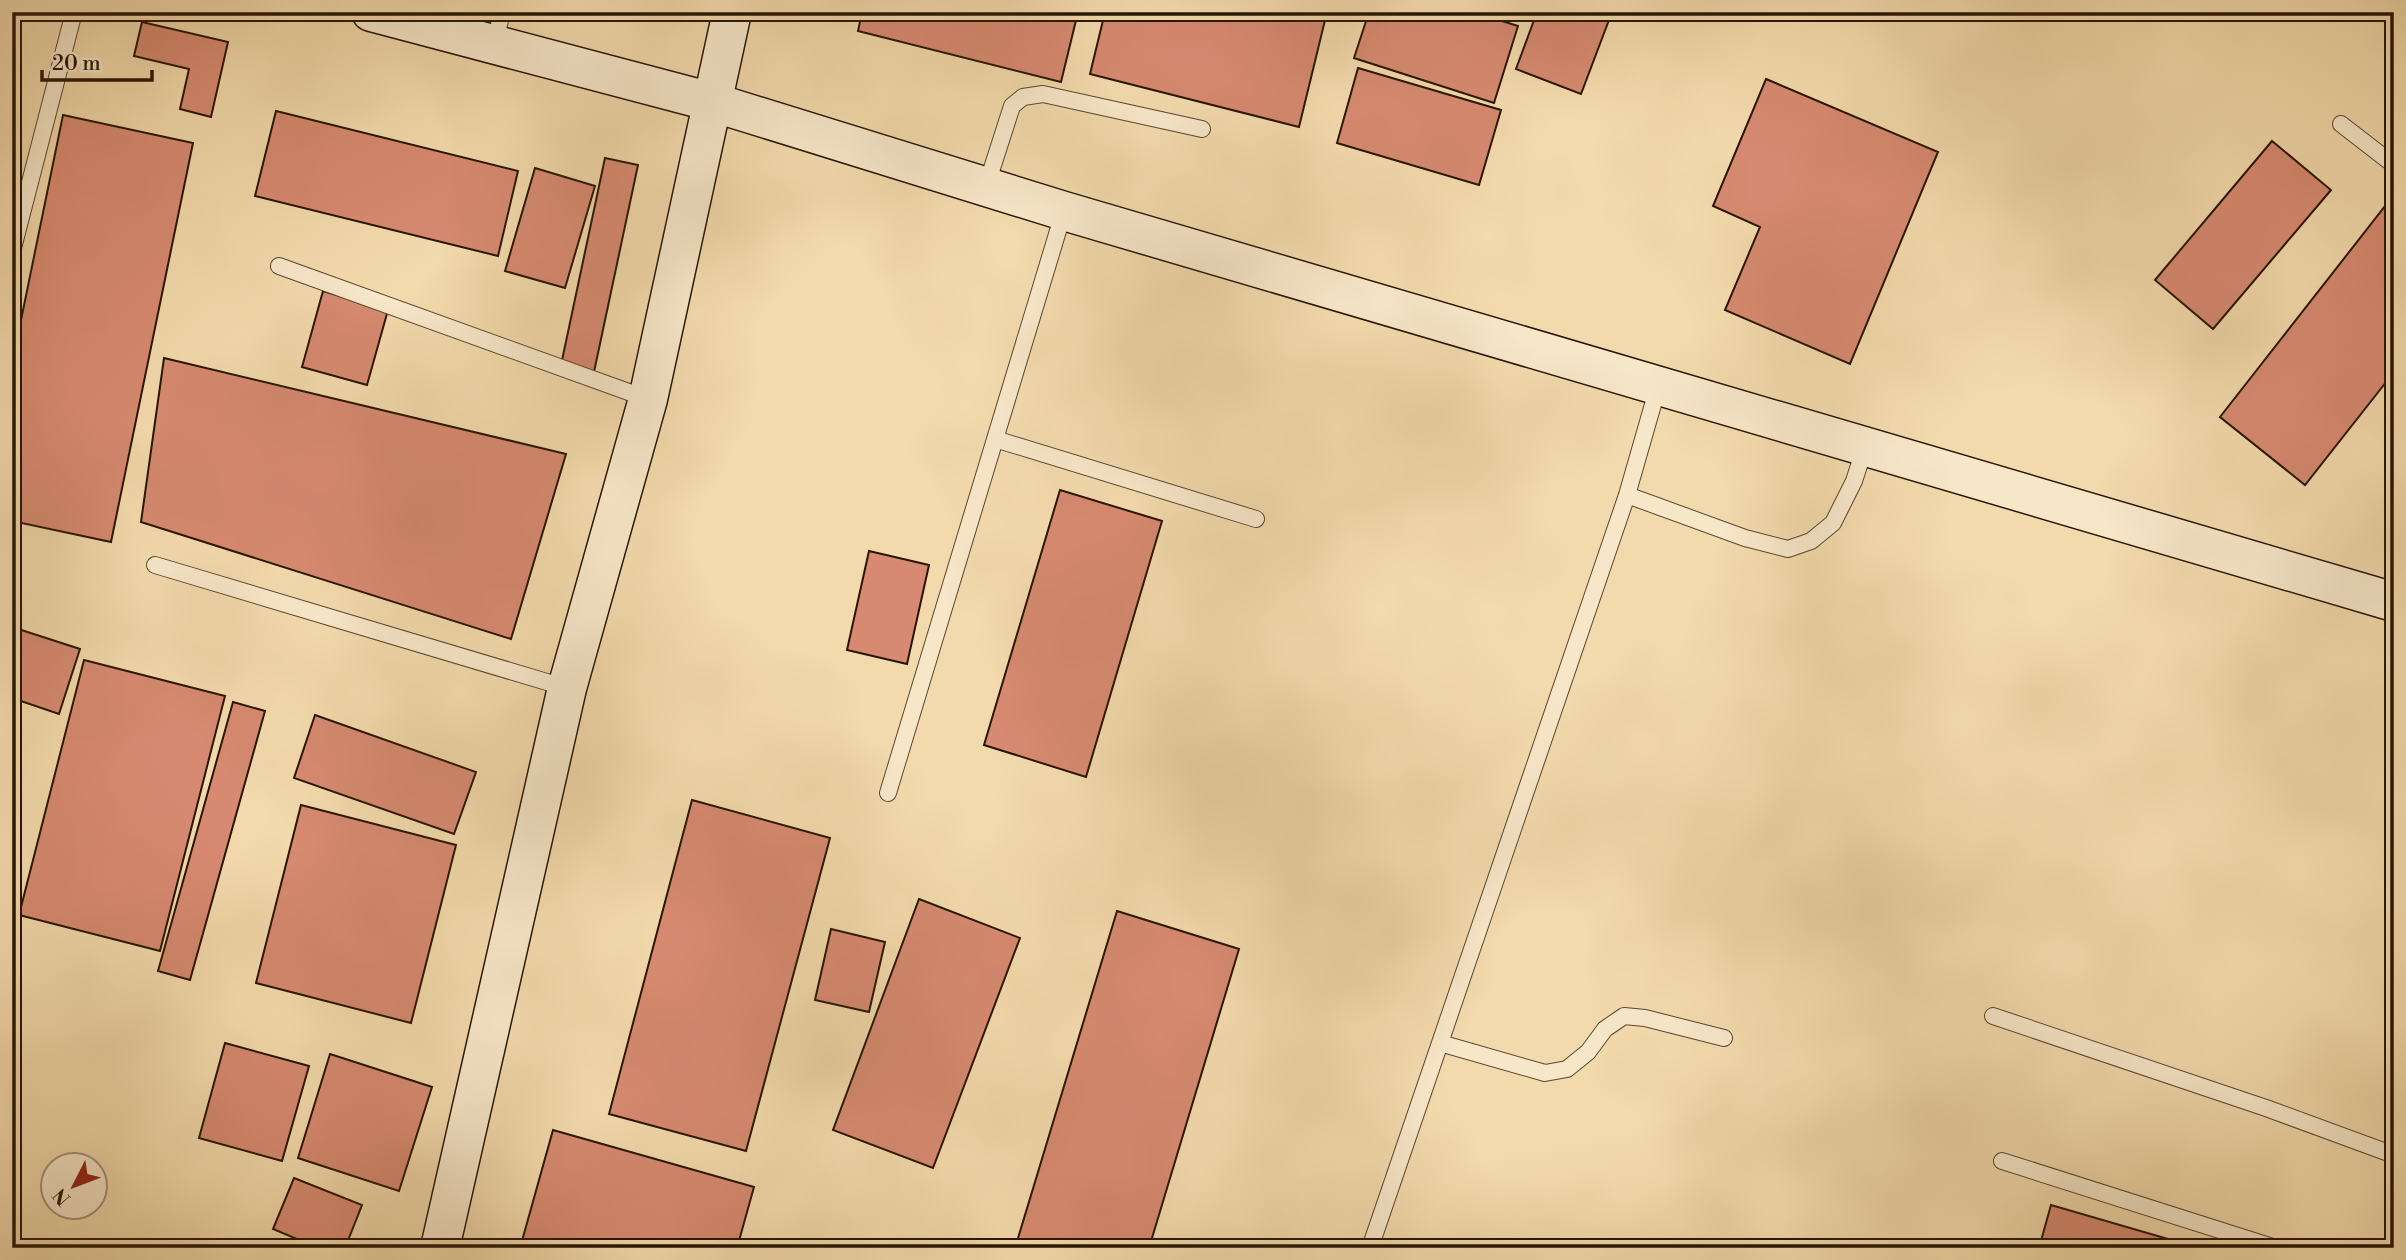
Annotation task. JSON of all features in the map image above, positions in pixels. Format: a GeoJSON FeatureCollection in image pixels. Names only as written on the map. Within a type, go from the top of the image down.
{"type":"FeatureCollection","features":[{"type":"Feature","properties":{"kind":"street"},"geometry":{"type":"LineString","coordinates":[[371,12],[498,29],[712,102],[1064,211],[2394,602]]}},
{"type":"Feature","properties":{"kind":"street"},"geometry":{"type":"LineString","coordinates":[[440,1248],[567,688],[648,399],[732,12]]}},
{"type":"Feature","properties":{"kind":"lane"},"geometry":{"type":"LineString","coordinates":[[12,252],[74,12]]}},
{"type":"Feature","properties":{"kind":"lane"},"geometry":{"type":"LineString","coordinates":[[986,187],[1012,106],[1023,97],[1043,94],[1202,129]]}},
{"type":"Feature","properties":{"kind":"lane"},"geometry":{"type":"LineString","coordinates":[[2341,124],[2394,165]]}},
{"type":"Feature","properties":{"kind":"lane"},"geometry":{"type":"LineString","coordinates":[[888,793],[1064,211]]}},
{"type":"Feature","properties":{"kind":"lane"},"geometry":{"type":"LineString","coordinates":[[279,266],[648,399]]}},
{"type":"Feature","properties":{"kind":"lane"},"geometry":{"type":"LineString","coordinates":[[1370,1248],[1628,495],[1658,387]]}},
{"type":"Feature","properties":{"kind":"lane"},"geometry":{"type":"LineString","coordinates":[[995,439],[1256,519]]}},
{"type":"Feature","properties":{"kind":"lane"},"geometry":{"type":"LineString","coordinates":[[1628,495],[1745,538],[1788,549],[1811,541],[1833,523],[1854,481],[1865,447]]}},
{"type":"Feature","properties":{"kind":"lane"},"geometry":{"type":"LineString","coordinates":[[155,565],[567,688]]}},
{"type":"Feature","properties":{"kind":"lane"},"geometry":{"type":"LineString","coordinates":[[1440,1043],[1545,1073],[1567,1069],[1588,1052],[1605,1029],[1624,1016],[1644,1018],[1724,1038]]}},
{"type":"Feature","properties":{"kind":"lane"},"geometry":{"type":"LineString","coordinates":[[1993,1016],[2266,1108],[2394,1155]]}},
{"type":"Feature","properties":{"kind":"lane"},"geometry":{"type":"LineString","coordinates":[[2002,1161],[2276,1248]]}},
{"type":"Feature","properties":{"kind":"building"},"geometry":{"type":"Polygon","coordinates":[[[862,12],[1078,12],[1061,82],[858,31],[862,12]]]}},
{"type":"Feature","properties":{"kind":"building"},"geometry":{"type":"Polygon","coordinates":[[[1105,12],[1327,12],[1299,127],[1090,74],[1105,12]]]}},
{"type":"Feature","properties":{"kind":"building"},"geometry":{"type":"Polygon","coordinates":[[[1369,12],[1473,12],[1518,26],[1494,103],[1354,58],[1369,12]]]}},
{"type":"Feature","properties":{"kind":"building"},"geometry":{"type":"Polygon","coordinates":[[[1537,12],[1612,12],[1581,94],[1516,69],[1537,12]]]}},
{"type":"Feature","properties":{"kind":"building"},"geometry":{"type":"Polygon","coordinates":[[[142,22],[228,42],[211,117],[180,109],[189,69],[134,56],[142,22]]]}},
{"type":"Feature","properties":{"kind":"building"},"geometry":{"type":"Polygon","coordinates":[[[1358,68],[1501,110],[1479,185],[1337,143],[1358,68]]]}},
{"type":"Feature","properties":{"kind":"building"},"geometry":{"type":"Polygon","coordinates":[[[1766,79],[1938,152],[1850,364],[1725,310],[1760,227],[1713,206],[1766,79]]]}},
{"type":"Feature","properties":{"kind":"building"},"geometry":{"type":"Polygon","coordinates":[[[276,111],[518,171],[498,256],[255,196],[276,111]]]}},
{"type":"Feature","properties":{"kind":"building"},"geometry":{"type":"Polygon","coordinates":[[[63,115],[193,143],[111,542],[12,521],[12,364],[63,115]]]}},
{"type":"Feature","properties":{"kind":"building"},"geometry":{"type":"Polygon","coordinates":[[[2272,141],[2331,190],[2213,329],[2155,280],[2272,141]]]}},
{"type":"Feature","properties":{"kind":"building"},"geometry":{"type":"Polygon","coordinates":[[[605,158],[638,165],[594,372],[561,365],[605,158]]]}},
{"type":"Feature","properties":{"kind":"building"},"geometry":{"type":"Polygon","coordinates":[[[535,168],[595,186],[565,288],[505,271],[535,168]]]}},
{"type":"Feature","properties":{"kind":"building"},"geometry":{"type":"Polygon","coordinates":[[[2389,201],[2394,205],[2394,372],[2305,485],[2220,417],[2389,201]]]}},
{"type":"Feature","properties":{"kind":"building"},"geometry":{"type":"Polygon","coordinates":[[[323,291],[388,310],[367,385],[302,367],[323,291]]]}},
{"type":"Feature","properties":{"kind":"building"},"geometry":{"type":"Polygon","coordinates":[[[164,358],[566,454],[511,639],[141,522],[164,358]]]}},
{"type":"Feature","properties":{"kind":"building"},"geometry":{"type":"Polygon","coordinates":[[[1060,490],[1162,521],[1086,777],[984,745],[1060,490]]]}},
{"type":"Feature","properties":{"kind":"building"},"geometry":{"type":"Polygon","coordinates":[[[869,551],[929,565],[907,664],[847,650],[869,551]]]}},
{"type":"Feature","properties":{"kind":"building"},"geometry":{"type":"Polygon","coordinates":[[[12,627],[80,649],[59,714],[12,698],[12,627]]]}},
{"type":"Feature","properties":{"kind":"building"},"geometry":{"type":"Polygon","coordinates":[[[84,660],[225,696],[160,951],[19,915],[84,660]]]}},
{"type":"Feature","properties":{"kind":"building"},"geometry":{"type":"Polygon","coordinates":[[[233,702],[265,711],[190,980],[158,971],[233,702]]]}},
{"type":"Feature","properties":{"kind":"building"},"geometry":{"type":"Polygon","coordinates":[[[315,715],[476,772],[454,834],[294,778],[315,715]]]}},
{"type":"Feature","properties":{"kind":"building"},"geometry":{"type":"Polygon","coordinates":[[[692,800],[830,838],[746,1151],[609,1114],[692,800]]]}},
{"type":"Feature","properties":{"kind":"building"},"geometry":{"type":"Polygon","coordinates":[[[301,805],[456,845],[411,1023],[256,983],[301,805]]]}},
{"type":"Feature","properties":{"kind":"building"},"geometry":{"type":"Polygon","coordinates":[[[919,899],[1020,938],[933,1168],[833,1130],[919,899]]]}},
{"type":"Feature","properties":{"kind":"building"},"geometry":{"type":"Polygon","coordinates":[[[1117,911],[1239,949],[1149,1248],[1015,1248],[1117,911]]]}},
{"type":"Feature","properties":{"kind":"building"},"geometry":{"type":"Polygon","coordinates":[[[831,929],[885,942],[869,1012],[815,1000],[831,929]]]}},
{"type":"Feature","properties":{"kind":"building"},"geometry":{"type":"Polygon","coordinates":[[[225,1043],[309,1066],[282,1161],[199,1138],[225,1043]]]}},
{"type":"Feature","properties":{"kind":"building"},"geometry":{"type":"Polygon","coordinates":[[[330,1054],[432,1087],[399,1191],[298,1158],[330,1054]]]}},
{"type":"Feature","properties":{"kind":"building"},"geometry":{"type":"Polygon","coordinates":[[[553,1130],[754,1187],[737,1248],[520,1248],[553,1130]]]}},
{"type":"Feature","properties":{"kind":"building"},"geometry":{"type":"Polygon","coordinates":[[[294,1178],[362,1205],[345,1248],[318,1248],[273,1229],[294,1178]]]}},
{"type":"Feature","properties":{"kind":"building"},"geometry":{"type":"Polygon","coordinates":[[[2051,1205],[2199,1248],[2039,1248],[2051,1205]]]}}]}
